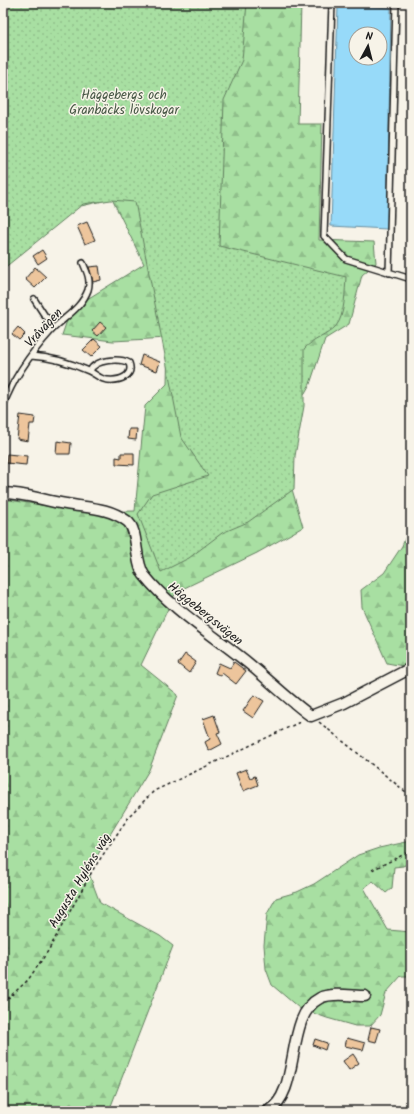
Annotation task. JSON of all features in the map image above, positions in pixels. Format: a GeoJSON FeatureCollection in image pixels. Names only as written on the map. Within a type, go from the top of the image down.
{"type":"FeatureCollection","features":[{"type":"Feature","properties":{"kind":"street","name":"Häggebergsvägen"},"geometry":{"type":"LineString","coordinates":[[3,493],[34,497],[66,504],[95,507],[113,513],[128,522],[135,538],[137,558],[143,574],[157,590],[249,664],[289,700],[311,716]]}},
{"type":"Feature","properties":{"kind":"street"},"geometry":{"type":"LineString","coordinates":[[311,716],[344,703],[411,668]]}},
{"type":"Feature","properties":{"kind":"street"},"geometry":{"type":"LineString","coordinates":[[268,1111],[278,1104],[284,1093],[297,1036],[305,1013],[320,998],[333,995],[365,996]]}},
{"type":"Feature","properties":{"kind":"lane"},"geometry":{"type":"LineString","coordinates":[[332,3],[324,236],[346,259],[411,279]]}},
{"type":"Feature","properties":{"kind":"lane"},"geometry":{"type":"LineString","coordinates":[[389,273],[396,3]]}},
{"type":"Feature","properties":{"kind":"lane","name":"Vråvägen"},"geometry":{"type":"LineString","coordinates":[[3,406],[8,391],[31,356],[50,332],[76,309],[84,297],[89,280],[83,263]]}},
{"type":"Feature","properties":{"kind":"lane"},"geometry":{"type":"LineString","coordinates":[[34,299],[45,316],[51,320],[50,332]]}},
{"type":"Feature","properties":{"kind":"lane"},"geometry":{"type":"LineString","coordinates":[[31,356],[43,356],[90,371],[102,379],[115,380],[129,375],[131,369],[129,363],[124,360],[108,361],[96,365],[90,371]]}},
{"type":"Feature","properties":{"kind":"path"},"geometry":{"type":"LineString","coordinates":[[311,716],[411,796]]}},
{"type":"Feature","properties":{"kind":"path","name":"Augusta Hyléns väg"},"geometry":{"type":"LineString","coordinates":[[3,1003],[28,980],[48,951],[94,868],[130,816],[154,791],[311,716]]}},
{"type":"Feature","properties":{"kind":"path"},"geometry":{"type":"LineString","coordinates":[[372,870],[411,851]]}},
{"type":"Feature","properties":{"kind":"green space"},"geometry":{"type":"Polygon","coordinates":[[[3,3],[301,3],[298,124],[322,124],[319,240],[374,242],[376,263],[362,275],[349,324],[325,339],[310,384],[278,441],[303,527],[257,553],[176,592],[141,665],[178,695],[149,770],[88,871],[100,903],[160,936],[173,946],[109,1111],[3,1111],[3,499],[85,512],[135,511],[145,406],[167,384],[168,338],[113,341],[62,335],[71,309],[144,264],[112,199],[50,213],[3,3]]]}},
{"type":"Feature","properties":{"kind":"green space","name":"Häggebergs och Granbäcks lövskogar"},"geometry":{"type":"Polygon","coordinates":[[[3,3],[247,3],[242,60],[224,100],[219,246],[346,277],[344,303],[339,322],[336,326],[304,349],[304,406],[295,456],[294,489],[248,522],[222,533],[189,558],[161,572],[138,514],[152,494],[208,476],[181,437],[135,202],[111,200],[83,204],[3,269],[3,3]]]}},
{"type":"Feature","properties":{"kind":"green space"},"geometry":{"type":"Polygon","coordinates":[[[411,524],[411,661],[403,666],[387,663],[362,607],[361,590],[384,573],[402,546],[411,524]]]}},
{"type":"Feature","properties":{"kind":"green space"},"geometry":{"type":"Polygon","coordinates":[[[411,841],[411,862],[403,866],[394,867],[392,888],[386,893],[373,881],[364,888],[388,930],[411,932],[411,976],[401,976],[386,993],[380,1015],[370,1026],[355,1026],[299,1008],[272,985],[266,969],[264,945],[267,914],[276,898],[297,892],[314,884],[358,855],[379,848],[411,841]]]}},
{"type":"Feature","properties":{"kind":"water"},"geometry":{"type":"Polygon","coordinates":[[[338,5],[391,8],[387,229],[331,226],[338,5]]]}},
{"type":"Feature","properties":{"kind":"building"},"geometry":{"type":"Polygon","coordinates":[[[87,222],[95,240],[85,244],[77,226],[87,222]]]}},
{"type":"Feature","properties":{"kind":"building"},"geometry":{"type":"Polygon","coordinates":[[[42,250],[47,258],[38,264],[33,256],[42,250]]]}},
{"type":"Feature","properties":{"kind":"building"},"geometry":{"type":"Polygon","coordinates":[[[99,266],[101,280],[93,282],[89,267],[99,266]]]}},
{"type":"Feature","properties":{"kind":"building"},"geometry":{"type":"Polygon","coordinates":[[[35,267],[46,277],[35,288],[25,279],[35,267]]]}},
{"type":"Feature","properties":{"kind":"building"},"geometry":{"type":"Polygon","coordinates":[[[100,322],[106,327],[98,336],[92,331],[100,322]]]}},
{"type":"Feature","properties":{"kind":"building"},"geometry":{"type":"Polygon","coordinates":[[[18,327],[25,334],[19,340],[12,334],[18,327]]]}},
{"type":"Feature","properties":{"kind":"building"},"geometry":{"type":"Polygon","coordinates":[[[94,339],[102,346],[91,357],[83,350],[94,339]]]}},
{"type":"Feature","properties":{"kind":"building"},"geometry":{"type":"Polygon","coordinates":[[[142,355],[160,362],[157,371],[139,365],[142,355]]]}},
{"type":"Feature","properties":{"kind":"building"},"geometry":{"type":"Polygon","coordinates":[[[20,415],[35,417],[34,424],[30,424],[28,441],[17,439],[20,415]]]}},
{"type":"Feature","properties":{"kind":"building"},"geometry":{"type":"Polygon","coordinates":[[[129,429],[137,429],[136,440],[128,439],[129,429]]]}},
{"type":"Feature","properties":{"kind":"building"},"geometry":{"type":"Polygon","coordinates":[[[57,441],[71,443],[70,454],[56,454],[57,441]]]}},
{"type":"Feature","properties":{"kind":"building"},"geometry":{"type":"Polygon","coordinates":[[[121,453],[134,453],[134,465],[116,464],[116,457],[121,458],[121,453]]]}},
{"type":"Feature","properties":{"kind":"building"},"geometry":{"type":"Polygon","coordinates":[[[7,454],[27,456],[26,465],[6,463],[7,454]]]}},
{"type":"Feature","properties":{"kind":"building"},"geometry":{"type":"Polygon","coordinates":[[[185,654],[196,662],[189,673],[178,664],[185,654]]]}},
{"type":"Feature","properties":{"kind":"building"},"geometry":{"type":"Polygon","coordinates":[[[234,662],[246,671],[236,684],[222,673],[221,676],[215,673],[219,663],[230,668],[234,662]]]}},
{"type":"Feature","properties":{"kind":"building"},"geometry":{"type":"Polygon","coordinates":[[[254,695],[264,701],[253,718],[243,711],[254,695]]]}},
{"type":"Feature","properties":{"kind":"building"},"geometry":{"type":"Polygon","coordinates":[[[214,715],[220,732],[217,733],[222,744],[209,751],[205,742],[210,739],[203,719],[214,715]]]}},
{"type":"Feature","properties":{"kind":"building"},"geometry":{"type":"Polygon","coordinates":[[[246,769],[250,778],[255,776],[258,785],[243,791],[236,773],[246,769]]]}},
{"type":"Feature","properties":{"kind":"building"},"geometry":{"type":"Polygon","coordinates":[[[371,1027],[380,1029],[376,1042],[368,1040],[371,1027]]]}},
{"type":"Feature","properties":{"kind":"building"},"geometry":{"type":"Polygon","coordinates":[[[347,1038],[365,1043],[363,1050],[345,1046],[347,1038]]]}},
{"type":"Feature","properties":{"kind":"building"},"geometry":{"type":"Polygon","coordinates":[[[315,1039],[327,1043],[325,1050],[313,1045],[315,1039]]]}},
{"type":"Feature","properties":{"kind":"building"},"geometry":{"type":"Polygon","coordinates":[[[353,1054],[359,1063],[349,1070],[343,1061],[353,1054]]]}}]}
